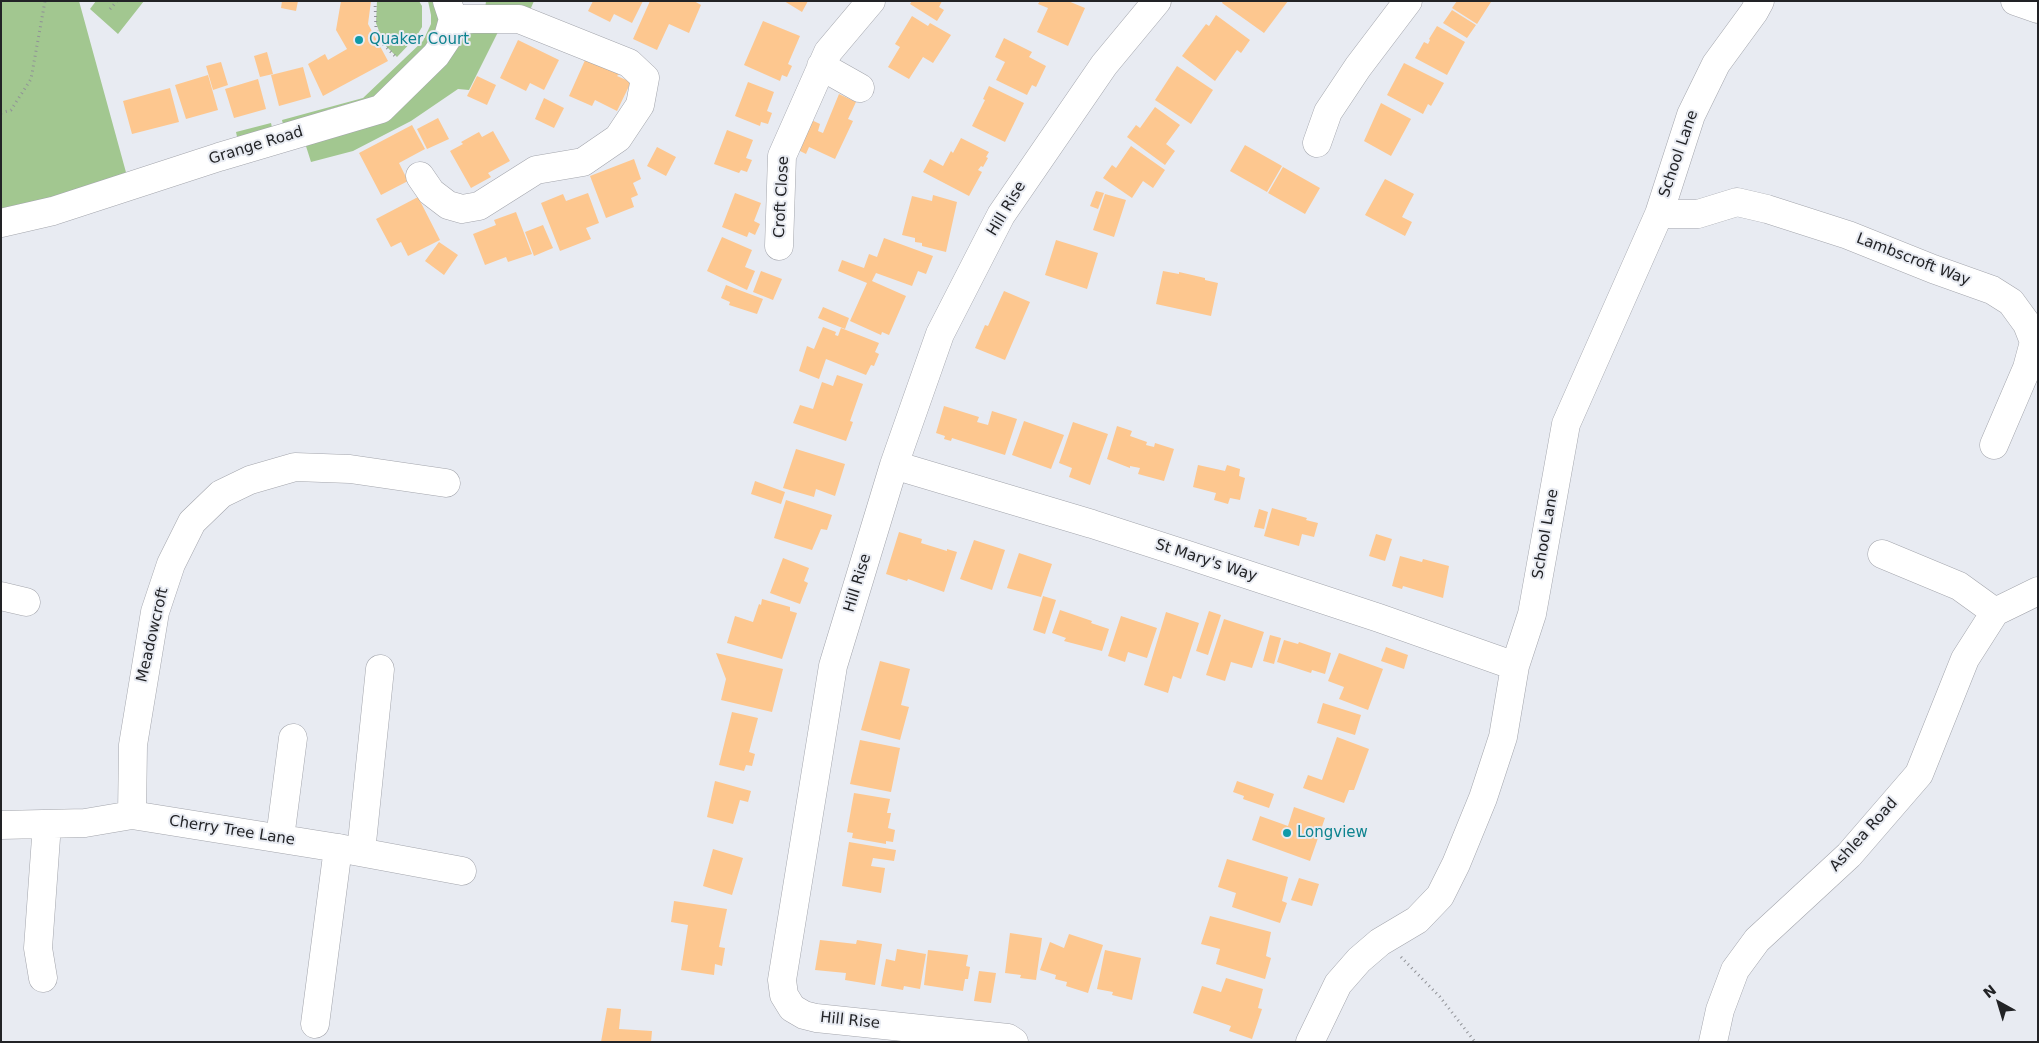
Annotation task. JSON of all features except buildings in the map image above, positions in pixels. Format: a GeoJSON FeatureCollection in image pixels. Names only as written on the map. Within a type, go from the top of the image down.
{"type":"FeatureCollection","features":[{"type":"Feature","properties":{"kind":"street","name":"Croft Close"},"geometry":{"type":"LineString","coordinates":[[780,246],[782,156],[828,52],[852,21],[871,1]]}},
{"type":"Feature","properties":{"kind":"street","name":"Hill Rise"},"geometry":{"type":"LineString","coordinates":[[1014,1042],[1008,1038],[816,1018],[804,1015],[792,1008],[784,995],[782,980],[833,666],[894,465],[940,334],[1001,215],[1104,65],[1157,1]]}},
{"type":"Feature","properties":{"kind":"street"},"geometry":{"type":"LineString","coordinates":[[1318,142],[1328,112],[1408,1]]}},
{"type":"Feature","properties":{"kind":"street","name":"School Lane"},"geometry":{"type":"LineString","coordinates":[[1310,1042],[1338,984],[1359,960],[1380,942],[1417,920],[1440,896],[1456,864],[1483,798],[1503,737],[1515,666],[1532,614],[1566,424],[1659,214],[1691,115],[1716,64],[1760,1]]}},
{"type":"Feature","properties":{"kind":"street"},"geometry":{"type":"LineString","coordinates":[[2014,1],[2038,9]]}},
{"type":"Feature","properties":{"kind":"street"},"geometry":{"type":"LineString","coordinates":[[420,176],[431,192],[448,205],[462,209],[479,206],[536,170],[583,162],[618,138],[640,105],[645,78],[629,63],[519,19],[450,10]]}},
{"type":"Feature","properties":{"kind":"street","name":"Grange Road"},"geometry":{"type":"LineString","coordinates":[[1,223],[53,211],[219,157],[381,109],[436,55],[448,37],[450,10]]}},
{"type":"Feature","properties":{"kind":"street"},"geometry":{"type":"LineString","coordinates":[[821,66],[860,88]]}},
{"type":"Feature","properties":{"kind":"street","name":"Lambscroft Way"},"geometry":{"type":"LineString","coordinates":[[1659,214],[1698,214],[1736,202],[1768,209],[1848,235],[1992,290],[2010,302],[2027,324],[2034,342],[2028,368],[1994,445]]}},
{"type":"Feature","properties":{"kind":"street","name":"St Mary's Way"},"geometry":{"type":"LineString","coordinates":[[894,465],[1092,524],[1188,555],[1379,618],[1515,666]]}},
{"type":"Feature","properties":{"kind":"street","name":"Meadowcroft"},"geometry":{"type":"LineString","coordinates":[[132,816],[133,745],[155,612],[171,564],[192,522],[221,494],[250,480],[295,467],[350,469],[446,483]]}},
{"type":"Feature","properties":{"kind":"street"},"geometry":{"type":"LineString","coordinates":[[1882,554],[1959,586],[1995,612],[2038,591]]}},
{"type":"Feature","properties":{"kind":"street","name":"Ashlea Road"},"geometry":{"type":"LineString","coordinates":[[1713,1042],[1720,1010],[1735,970],[1758,940],[1849,855],[1919,774],[1965,658],[1995,612]]}},
{"type":"Feature","properties":{"kind":"street"},"geometry":{"type":"LineString","coordinates":[[315,1024],[349,850],[380,669]]}},
{"type":"Feature","properties":{"kind":"street"},"geometry":{"type":"LineString","coordinates":[[280,838],[292,738]]}},
{"type":"Feature","properties":{"kind":"street","name":"Cherry Tree Lane"},"geometry":{"type":"LineString","coordinates":[[1,825],[85,823],[132,816],[280,838],[462,871]]}},
{"type":"Feature","properties":{"kind":"street"},"geometry":{"type":"LineString","coordinates":[[43,978],[38,948],[47,824]]}},
{"type":"Feature","properties":{"kind":"path"},"geometry":{"type":"LineString","coordinates":[[1,113],[12,110],[31,79],[45,1]]}},
{"type":"Feature","properties":{"kind":"path"},"geometry":{"type":"LineString","coordinates":[[110,10],[117,1]]}},
{"type":"Feature","properties":{"kind":"path"},"geometry":{"type":"LineString","coordinates":[[375,1],[376,29],[383,44],[398,60]]}},
{"type":"Feature","properties":{"kind":"path"},"geometry":{"type":"LineString","coordinates":[[1380,942],[1398,955],[1440,997],[1475,1042]]}},
{"type":"Feature","properties":{"kind":"green space"},"geometry":{"type":"Polygon","coordinates":[[[1,1],[79,1],[127,176],[1,214],[1,1]]]}},
{"type":"Feature","properties":{"kind":"green space"},"geometry":{"type":"Polygon","coordinates":[[[96,1],[144,1],[118,34],[90,9],[96,1]]]}},
{"type":"Feature","properties":{"kind":"green space"},"geometry":{"type":"Polygon","coordinates":[[[377,1],[419,1],[422,6],[422,27],[416,37],[397,57],[384,44],[376,23],[377,1]]]}},
{"type":"Feature","properties":{"kind":"green space"},"geometry":{"type":"Polygon","coordinates":[[[428,1],[439,1],[440,31],[378,98],[370,98],[327,110],[323,119],[284,129],[282,120],[363,98],[423,41],[431,24],[428,1]]]}},
{"type":"Feature","properties":{"kind":"green space"},"geometry":{"type":"Polygon","coordinates":[[[486,1],[534,1],[527,17],[485,10],[486,1]]]}},
{"type":"Feature","properties":{"kind":"green space"},"geometry":{"type":"Polygon","coordinates":[[[499,30],[469,90],[458,89],[411,121],[353,151],[311,162],[305,143],[369,125],[457,35],[499,30]]]}},
{"type":"Feature","properties":{"kind":"green space"},"geometry":{"type":"Polygon","coordinates":[[[271,123],[273,132],[238,141],[236,132],[271,123]]]}},
{"type":"Feature","properties":{"kind":"place","name":"Quaker Court"},"geometry":{"type":"Point","coordinates":[359,40]}},
{"type":"Feature","properties":{"kind":"place","name":"Longview"},"geometry":{"type":"Point","coordinates":[1287,833]}}]}
